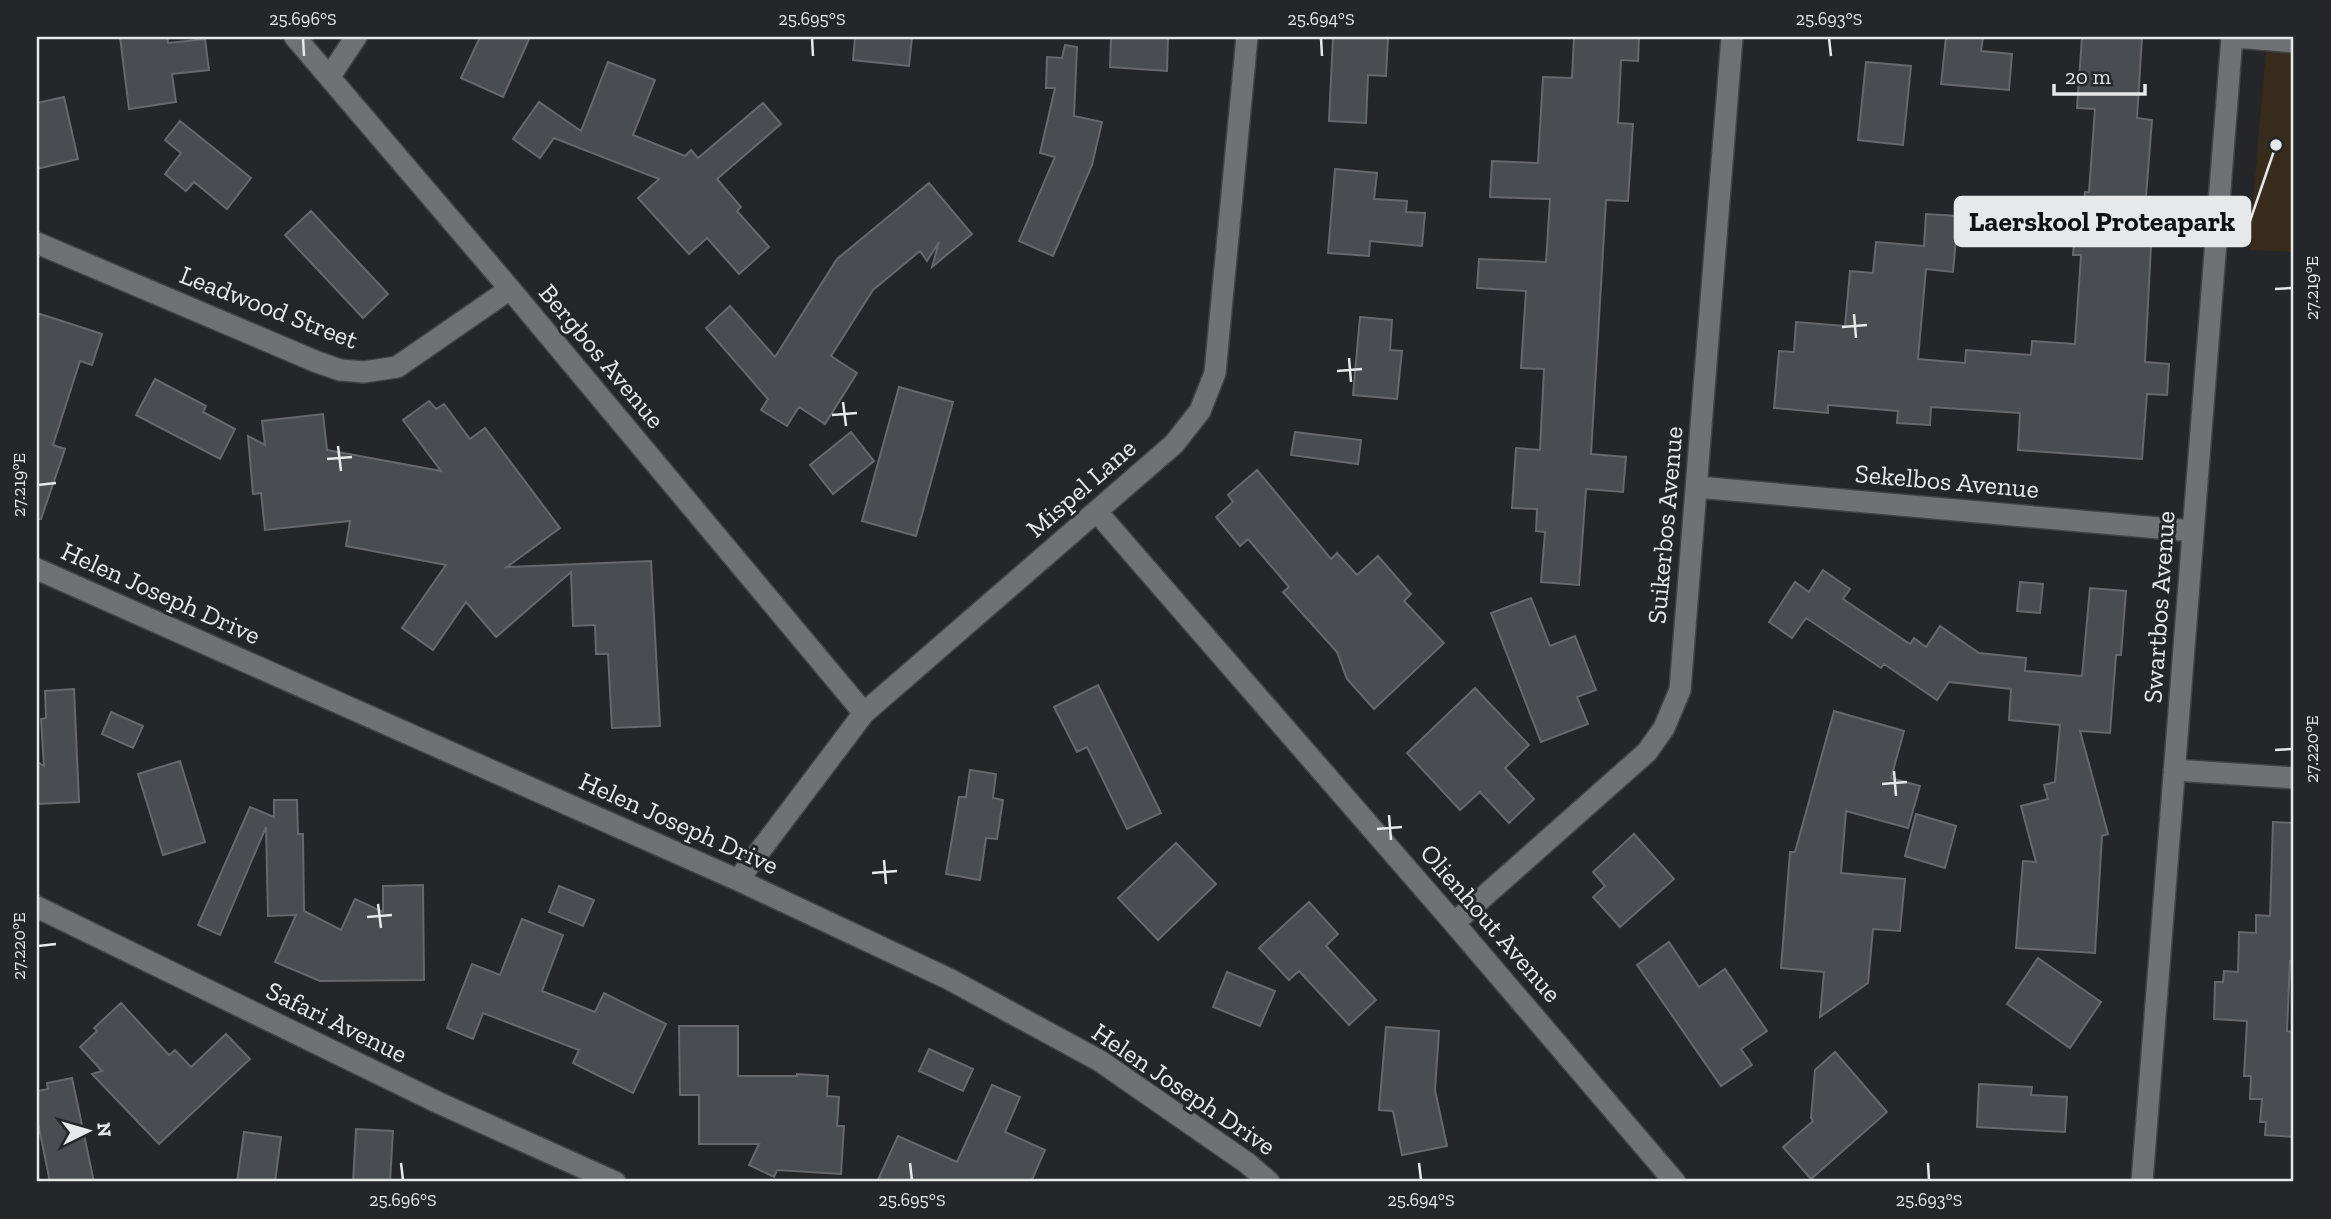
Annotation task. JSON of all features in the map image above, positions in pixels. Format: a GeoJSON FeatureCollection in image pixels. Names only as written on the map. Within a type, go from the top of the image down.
{"type":"FeatureCollection","features":[{"type":"Feature","properties":{"kind":"street","name":"Bergbos Avenue"},"geometry":{"type":"LineString","coordinates":[[295,37],[331,76],[864,713]]}},
{"type":"Feature","properties":{"kind":"street"},"geometry":{"type":"LineString","coordinates":[[331,76],[356,37]]}},
{"type":"Feature","properties":{"kind":"street","name":"Mispel Lane"},"geometry":{"type":"LineString","coordinates":[[738,880],[864,713],[1174,444],[1199,411],[1216,373],[1247,37]]}},
{"type":"Feature","properties":{"kind":"street","name":"Suikerbos Avenue"},"geometry":{"type":"LineString","coordinates":[[1454,923],[1647,752],[1664,729],[1680,690],[1732,37]]}},
{"type":"Feature","properties":{"kind":"street"},"geometry":{"type":"LineString","coordinates":[[2234,37],[2294,42]]}},
{"type":"Feature","properties":{"kind":"street","name":"Swartbos Avenue"},"geometry":{"type":"LineString","coordinates":[[2143,1182],[2234,37]]}},
{"type":"Feature","properties":{"kind":"street","name":"Leadwood Street"},"geometry":{"type":"LineString","coordinates":[[37,243],[340,370],[364,372],[397,367],[510,289]]}},
{"type":"Feature","properties":{"kind":"street","name":"Sekelbos Avenue"},"geometry":{"type":"LineString","coordinates":[[1697,487],[2193,531]]}},
{"type":"Feature","properties":{"kind":"street","name":"Olienhout Avenue"},"geometry":{"type":"LineString","coordinates":[[1097,512],[1675,1182]]}},
{"type":"Feature","properties":{"kind":"street","name":"Helen Joseph Drive"},"geometry":{"type":"LineString","coordinates":[[37,569],[738,880],[949,979],[1100,1061],[1247,1163],[1269,1182]]}},
{"type":"Feature","properties":{"kind":"street"},"geometry":{"type":"LineString","coordinates":[[2174,770],[2294,778]]}},
{"type":"Feature","properties":{"kind":"street","name":"Safari Avenue"},"geometry":{"type":"LineString","coordinates":[[37,907],[439,1104],[615,1182]]}},
{"type":"Feature","properties":{"kind":"shaded area"},"geometry":{"type":"Polygon","coordinates":[[[2267,37],[2294,37],[2294,252],[2249,250],[2267,37]]]}},
{"type":"Feature","properties":{"kind":"building"},"geometry":{"type":"Polygon","coordinates":[[[120,37],[167,37],[168,43],[205,39],[209,70],[172,74],[176,102],[129,109],[120,37]]]}},
{"type":"Feature","properties":{"kind":"building"},"geometry":{"type":"Polygon","coordinates":[[[480,37],[530,37],[503,97],[461,78],[480,37]]]}},
{"type":"Feature","properties":{"kind":"building"},"geometry":{"type":"Polygon","coordinates":[[[855,37],[912,37],[909,66],[853,60],[855,37]]]}},
{"type":"Feature","properties":{"kind":"building"},"geometry":{"type":"Polygon","coordinates":[[[1111,37],[1168,37],[1167,71],[1110,67],[1111,37]]]}},
{"type":"Feature","properties":{"kind":"building"},"geometry":{"type":"Polygon","coordinates":[[[1333,37],[1388,37],[1386,76],[1368,75],[1366,123],[1329,121],[1333,37]]]}},
{"type":"Feature","properties":{"kind":"building"},"geometry":{"type":"Polygon","coordinates":[[[1574,37],[1639,37],[1638,61],[1621,60],[1618,123],[1633,124],[1628,201],[1606,200],[1591,454],[1626,457],[1623,492],[1586,489],[1579,585],[1541,582],[1545,532],[1536,531],[1537,509],[1512,508],[1516,448],[1540,450],[1544,369],[1521,368],[1526,291],[1477,288],[1479,259],[1546,262],[1550,199],[1490,197],[1492,161],[1538,163],[1543,77],[1572,78],[1574,37]]]}},
{"type":"Feature","properties":{"kind":"building"},"geometry":{"type":"Polygon","coordinates":[[[1946,37],[1983,37],[1981,51],[2012,54],[2009,90],[1941,84],[1946,37]]]}},
{"type":"Feature","properties":{"kind":"building"},"geometry":{"type":"Polygon","coordinates":[[[2082,37],[2142,37],[2137,118],[2152,120],[2146,197],[2162,198],[2159,227],[2152,226],[2145,362],[2169,364],[2167,395],[2147,394],[2142,459],[2018,450],[2020,413],[1931,407],[1930,425],[1897,423],[1898,411],[1828,405],[1828,413],[1774,408],[1779,351],[1794,352],[1796,322],[1845,326],[1850,271],[1873,273],[1876,242],[1924,246],[1926,214],[1958,216],[1953,272],[1926,269],[1918,359],[1965,363],[1966,350],[2031,355],[2032,341],[2075,344],[2081,255],[2073,255],[2077,204],[2084,204],[2085,192],[2089,192],[2095,109],[2077,108],[2082,37]]]}},
{"type":"Feature","properties":{"kind":"building"},"geometry":{"type":"Polygon","coordinates":[[[1065,45],[1077,47],[1074,116],[1102,122],[1092,165],[1053,256],[1019,241],[1055,157],[1040,153],[1055,88],[1046,88],[1047,57],[1062,58],[1065,45]]]}},
{"type":"Feature","properties":{"kind":"building"},"geometry":{"type":"Polygon","coordinates":[[[608,62],[655,80],[633,135],[685,156],[691,150],[698,158],[763,103],[781,124],[717,179],[741,207],[737,211],[769,247],[739,274],[707,238],[689,254],[638,198],[659,179],[554,138],[540,158],[513,139],[539,102],[581,131],[608,62]]]}},
{"type":"Feature","properties":{"kind":"building"},"geometry":{"type":"Polygon","coordinates":[[[1866,62],[1911,66],[1903,145],[1858,140],[1866,62]]]}},
{"type":"Feature","properties":{"kind":"building"},"geometry":{"type":"Polygon","coordinates":[[[64,97],[78,159],[37,169],[37,103],[64,97]]]}},
{"type":"Feature","properties":{"kind":"building"},"geometry":{"type":"Polygon","coordinates":[[[180,121],[251,178],[227,209],[194,182],[186,191],[165,174],[181,153],[165,140],[180,121]]]}},
{"type":"Feature","properties":{"kind":"building"},"geometry":{"type":"Polygon","coordinates":[[[1335,169],[1377,173],[1374,199],[1407,201],[1406,212],[1425,213],[1422,246],[1370,241],[1369,256],[1328,253],[1335,169]]]}},
{"type":"Feature","properties":{"kind":"building"},"geometry":{"type":"Polygon","coordinates":[[[929,183],[972,234],[932,267],[939,242],[927,261],[920,251],[873,290],[831,356],[857,373],[825,424],[799,407],[787,426],[761,410],[768,399],[706,328],[730,306],[775,357],[837,259],[929,183]]]}},
{"type":"Feature","properties":{"kind":"building"},"geometry":{"type":"Polygon","coordinates":[[[311,211],[388,294],[363,318],[285,235],[311,211]]]}},
{"type":"Feature","properties":{"kind":"building"},"geometry":{"type":"Polygon","coordinates":[[[37,313],[102,334],[92,365],[80,361],[53,445],[65,449],[41,519],[37,519],[37,313]]]}},
{"type":"Feature","properties":{"kind":"building"},"geometry":{"type":"Polygon","coordinates":[[[1360,317],[1392,320],[1390,350],[1402,351],[1397,399],[1353,395],[1360,317]]]}},
{"type":"Feature","properties":{"kind":"building"},"geometry":{"type":"Polygon","coordinates":[[[155,379],[206,406],[203,412],[235,429],[220,459],[136,415],[155,379]]]}},
{"type":"Feature","properties":{"kind":"building"},"geometry":{"type":"Polygon","coordinates":[[[899,387],[953,402],[916,536],[862,521],[899,387]]]}},
{"type":"Feature","properties":{"kind":"building"},"geometry":{"type":"Polygon","coordinates":[[[429,401],[436,409],[444,404],[470,439],[485,428],[560,528],[507,567],[651,561],[660,726],[612,728],[608,654],[596,654],[595,625],[573,626],[571,572],[496,637],[466,602],[433,650],[402,628],[446,565],[346,546],[350,521],[265,530],[261,493],[253,494],[248,436],[265,445],[262,421],[323,414],[327,450],[441,471],[403,420],[429,401]]]}},
{"type":"Feature","properties":{"kind":"building"},"geometry":{"type":"Polygon","coordinates":[[[851,432],[874,461],[833,494],[810,465],[851,432]]]}},
{"type":"Feature","properties":{"kind":"building"},"geometry":{"type":"Polygon","coordinates":[[[1295,432],[1361,440],[1358,464],[1291,455],[1295,432]]]}},
{"type":"Feature","properties":{"kind":"building"},"geometry":{"type":"Polygon","coordinates":[[[1257,470],[1331,559],[1337,553],[1357,575],[1378,556],[1411,594],[1404,601],[1444,643],[1374,709],[1347,679],[1337,652],[1283,592],[1289,587],[1248,539],[1240,546],[1216,517],[1233,502],[1228,495],[1257,470]]]}},
{"type":"Feature","properties":{"kind":"building"},"geometry":{"type":"Polygon","coordinates":[[[1823,570],[1850,589],[1843,599],[1910,644],[1914,638],[1926,647],[1940,626],[1979,653],[2026,658],[2025,671],[2082,676],[2090,588],[2126,591],[2121,655],[2116,655],[2110,733],[2080,731],[2108,834],[2102,836],[2095,953],[2016,948],[2023,861],[2036,862],[2021,806],[2048,799],[2044,785],[2055,782],[2060,725],[2009,720],[2011,689],[1949,682],[1937,700],[1884,664],[1881,668],[1806,618],[1792,638],[1769,622],[1795,582],[1809,592],[1823,570]]]}},
{"type":"Feature","properties":{"kind":"building"},"geometry":{"type":"Polygon","coordinates":[[[2020,582],[2043,584],[2040,613],[2017,611],[2020,582]]]}},
{"type":"Feature","properties":{"kind":"building"},"geometry":{"type":"Polygon","coordinates":[[[1531,598],[1550,646],[1575,636],[1596,690],[1577,697],[1588,724],[1541,742],[1491,613],[1531,598]]]}},
{"type":"Feature","properties":{"kind":"building"},"geometry":{"type":"Polygon","coordinates":[[[1098,685],[1161,813],[1127,829],[1087,747],[1077,752],[1054,707],[1098,685]]]}},
{"type":"Feature","properties":{"kind":"building"},"geometry":{"type":"Polygon","coordinates":[[[1475,688],[1529,745],[1505,768],[1534,799],[1509,823],[1480,792],[1460,810],[1407,753],[1475,688]]]}},
{"type":"Feature","properties":{"kind":"building"},"geometry":{"type":"Polygon","coordinates":[[[74,689],[79,802],[37,804],[37,762],[44,766],[41,719],[46,718],[45,691],[74,689]]]}},
{"type":"Feature","properties":{"kind":"building"},"geometry":{"type":"Polygon","coordinates":[[[1834,711],[1904,731],[1891,778],[1920,786],[1908,828],[1846,811],[1841,873],[1905,879],[1900,931],[1873,929],[1868,983],[1820,1017],[1824,972],[1781,968],[1790,852],[1795,852],[1834,711]]]}},
{"type":"Feature","properties":{"kind":"building"},"geometry":{"type":"Polygon","coordinates":[[[111,712],[143,726],[133,748],[102,734],[111,712]]]}},
{"type":"Feature","properties":{"kind":"building"},"geometry":{"type":"Polygon","coordinates":[[[180,761],[205,842],[163,855],[138,774],[180,761]]]}},
{"type":"Feature","properties":{"kind":"building"},"geometry":{"type":"Polygon","coordinates":[[[970,770],[996,774],[993,798],[1003,800],[997,839],[986,838],[980,880],[946,874],[959,797],[966,797],[970,770]]]}},
{"type":"Feature","properties":{"kind":"building"},"geometry":{"type":"Polygon","coordinates":[[[274,800],[297,800],[298,834],[303,834],[304,911],[341,930],[355,899],[383,912],[383,886],[423,885],[424,980],[320,981],[275,962],[296,915],[268,916],[266,827],[220,935],[198,925],[250,807],[274,817],[274,800]]]}},
{"type":"Feature","properties":{"kind":"building"},"geometry":{"type":"Polygon","coordinates":[[[1916,814],[1956,826],[1945,868],[1905,856],[1916,814]]]}},
{"type":"Feature","properties":{"kind":"building"},"geometry":{"type":"Polygon","coordinates":[[[2273,822],[2294,823],[2294,961],[2290,961],[2287,1031],[2294,1032],[2294,1137],[2265,1135],[2266,1122],[2260,1122],[2262,1099],[2250,1099],[2251,1076],[2244,1076],[2247,1021],[2214,1019],[2215,982],[2223,982],[2224,971],[2238,972],[2239,932],[2256,933],[2256,915],[2270,916],[2273,822]]]}},
{"type":"Feature","properties":{"kind":"building"},"geometry":{"type":"Polygon","coordinates":[[[1634,834],[1674,879],[1620,927],[1593,897],[1605,886],[1593,872],[1634,834]]]}},
{"type":"Feature","properties":{"kind":"building"},"geometry":{"type":"Polygon","coordinates":[[[1176,843],[1216,884],[1158,940],[1118,898],[1176,843]]]}},
{"type":"Feature","properties":{"kind":"building"},"geometry":{"type":"Polygon","coordinates":[[[559,886],[594,900],[583,926],[549,912],[559,886]]]}},
{"type":"Feature","properties":{"kind":"building"},"geometry":{"type":"Polygon","coordinates":[[[1309,902],[1338,934],[1326,946],[1376,1000],[1349,1025],[1299,971],[1289,980],[1259,948],[1309,902]]]}},
{"type":"Feature","properties":{"kind":"building"},"geometry":{"type":"Polygon","coordinates":[[[522,919],[563,935],[542,991],[595,1012],[604,993],[666,1024],[633,1093],[573,1063],[579,1050],[483,1013],[473,1039],[447,1028],[472,964],[500,975],[522,919]]]}},
{"type":"Feature","properties":{"kind":"building"},"geometry":{"type":"Polygon","coordinates":[[[1669,942],[1699,987],[1725,969],[1767,1031],[1741,1049],[1752,1065],[1721,1086],[1637,965],[1669,942]]]}},
{"type":"Feature","properties":{"kind":"building"},"geometry":{"type":"Polygon","coordinates":[[[2038,958],[2101,1002],[2070,1048],[2007,1004],[2038,958]]]}},
{"type":"Feature","properties":{"kind":"building"},"geometry":{"type":"Polygon","coordinates":[[[1227,972],[1275,991],[1260,1026],[1213,1007],[1227,972]]]}},
{"type":"Feature","properties":{"kind":"building"},"geometry":{"type":"Polygon","coordinates":[[[121,1003],[169,1055],[175,1050],[191,1067],[226,1034],[250,1059],[159,1144],[92,1074],[102,1071],[80,1047],[97,1031],[94,1028],[121,1003]]]}},
{"type":"Feature","properties":{"kind":"building"},"geometry":{"type":"Polygon","coordinates":[[[679,1026],[738,1026],[738,1076],[828,1076],[827,1096],[839,1097],[837,1126],[844,1126],[841,1174],[777,1170],[774,1177],[749,1165],[759,1144],[699,1144],[699,1095],[680,1095],[679,1026]]]}},
{"type":"Feature","properties":{"kind":"building"},"geometry":{"type":"Polygon","coordinates":[[[1386,1027],[1439,1031],[1435,1090],[1447,1146],[1402,1155],[1393,1111],[1379,1110],[1386,1027]]]}},
{"type":"Feature","properties":{"kind":"building"},"geometry":{"type":"Polygon","coordinates":[[[929,1049],[973,1069],[963,1091],[919,1071],[929,1049]]]}},
{"type":"Feature","properties":{"kind":"building"},"geometry":{"type":"Polygon","coordinates":[[[1835,1052],[1887,1112],[1811,1179],[1783,1147],[1813,1121],[1811,1118],[1815,1070],[1835,1052]]]}},
{"type":"Feature","properties":{"kind":"building"},"geometry":{"type":"Polygon","coordinates":[[[72,1078],[94,1182],[50,1182],[37,1118],[37,1091],[48,1089],[47,1083],[72,1078]]]}},
{"type":"Feature","properties":{"kind":"building"},"geometry":{"type":"Polygon","coordinates":[[[1979,1084],[2032,1087],[2031,1095],[2067,1097],[2065,1132],[1977,1127],[1979,1084]]]}},
{"type":"Feature","properties":{"kind":"building"},"geometry":{"type":"Polygon","coordinates":[[[992,1085],[1020,1097],[1005,1132],[1045,1150],[1031,1182],[877,1182],[898,1136],[957,1162],[992,1085]]]}},
{"type":"Feature","properties":{"kind":"building"},"geometry":{"type":"Polygon","coordinates":[[[356,1129],[393,1131],[390,1182],[353,1182],[356,1129]]]}},
{"type":"Feature","properties":{"kind":"building"},"geometry":{"type":"Polygon","coordinates":[[[244,1132],[281,1137],[275,1182],[237,1182],[244,1132]]]}},
{"type":"Feature","properties":{"kind":"place","name":"Laerskool Proteapark"},"geometry":{"type":"Point","coordinates":[2276,145]}}]}
